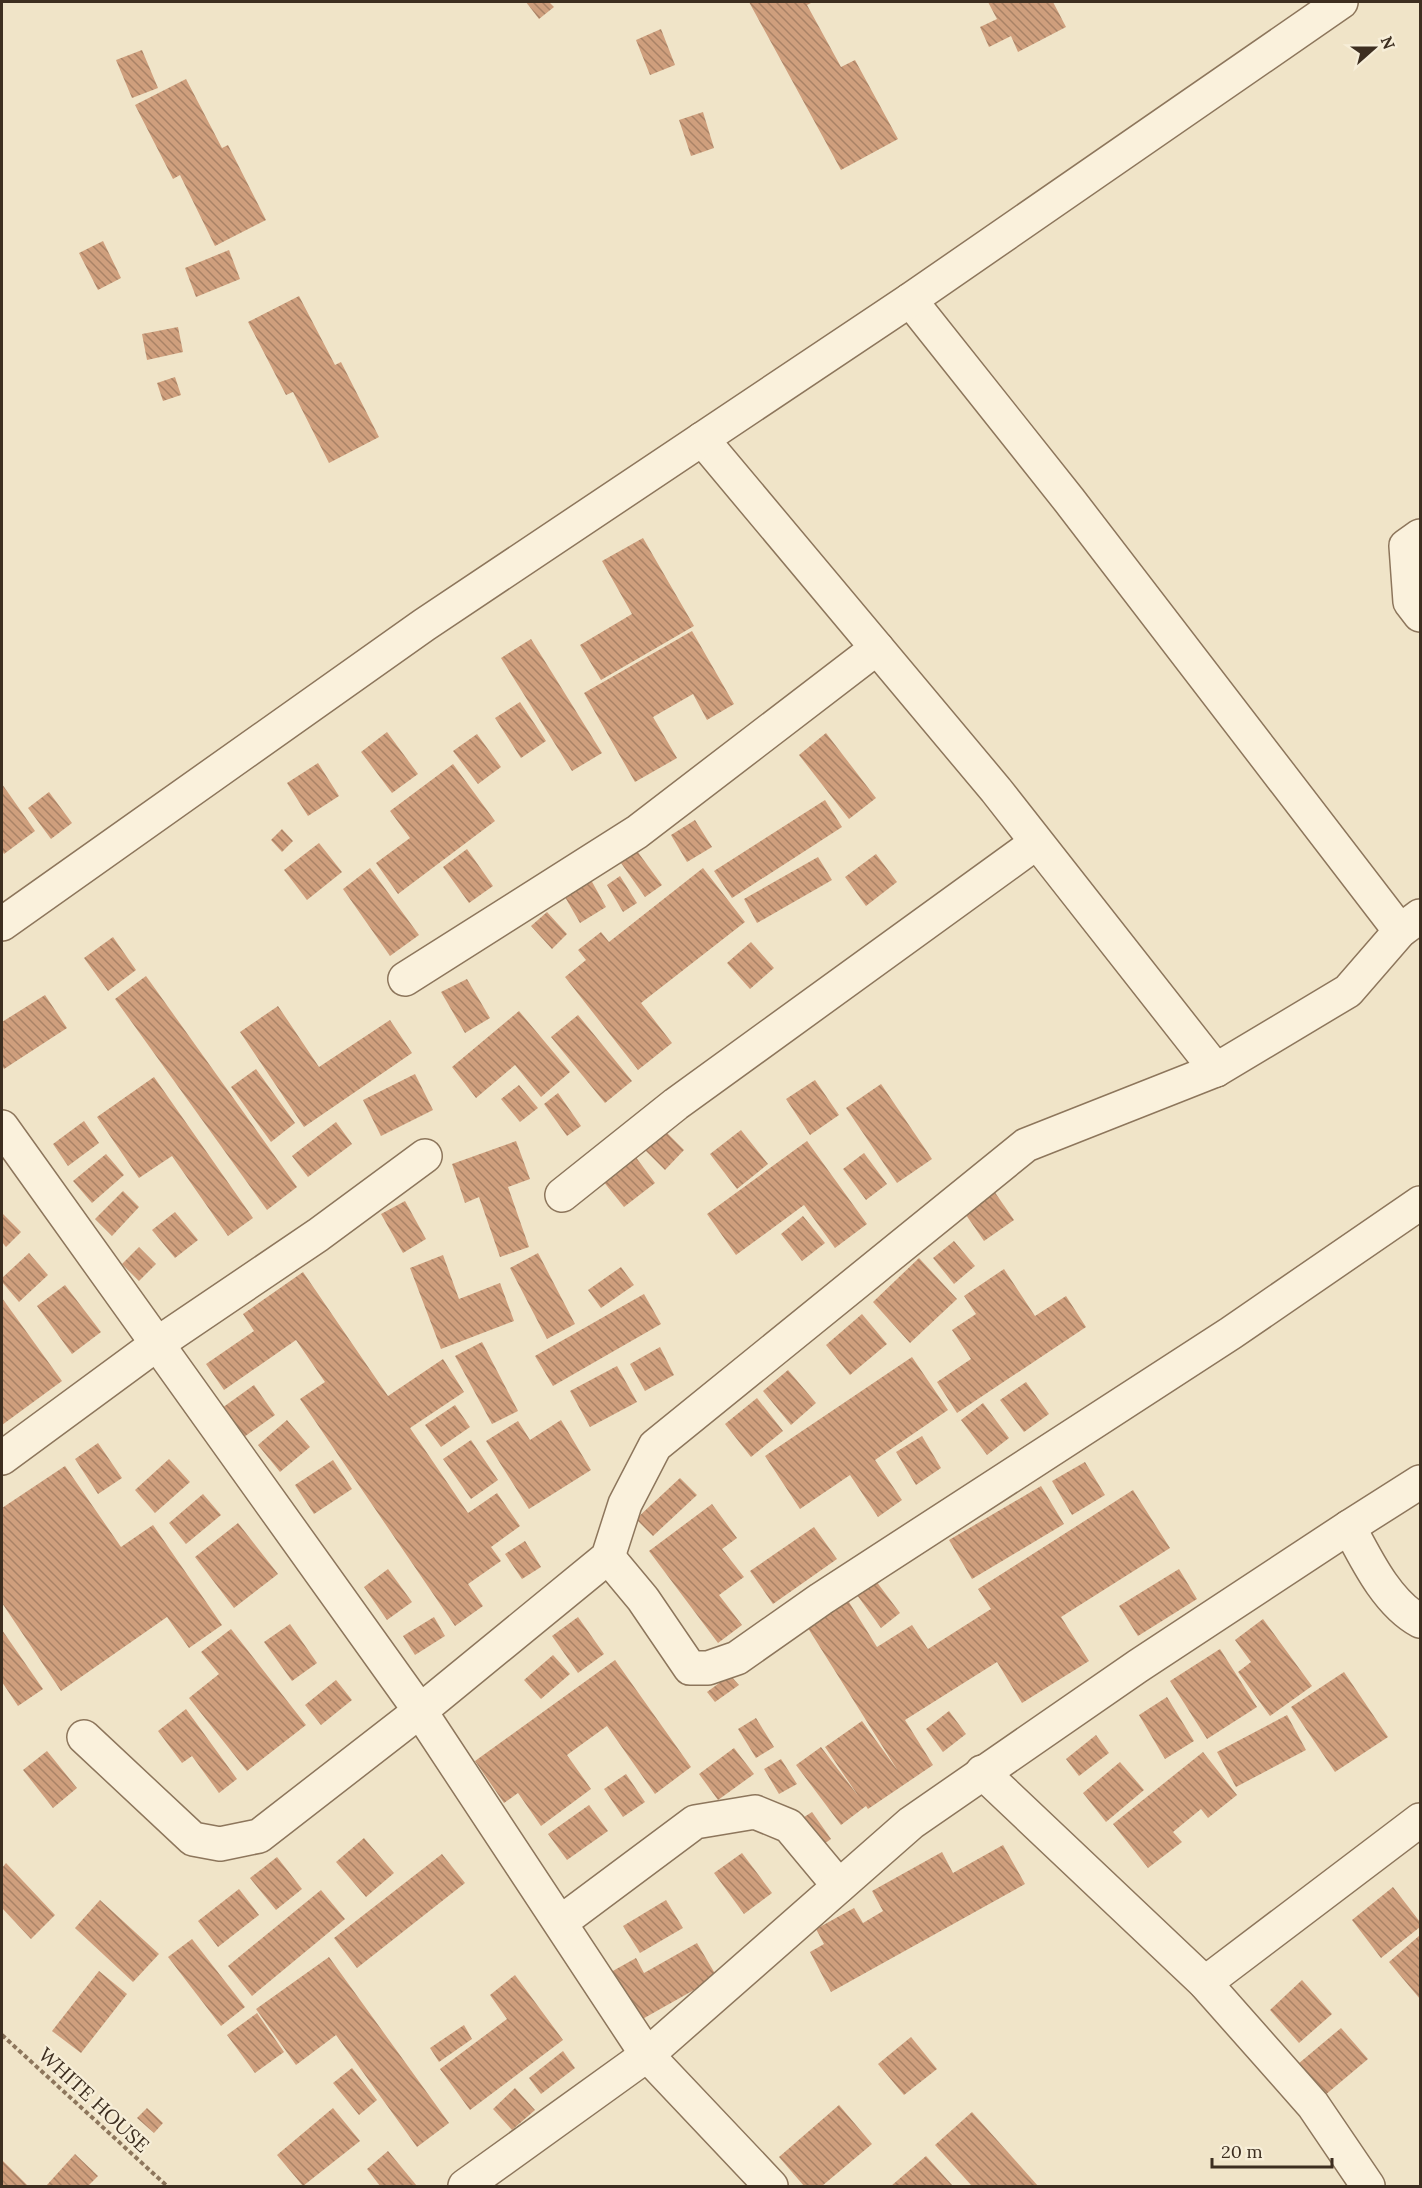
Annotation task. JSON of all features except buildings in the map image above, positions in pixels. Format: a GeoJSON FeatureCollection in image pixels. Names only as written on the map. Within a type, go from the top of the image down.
{"type":"FeatureCollection","features":[{"type":"Feature","properties":{"kind":"street"},"geometry":{"type":"LineString","coordinates":[[2,924],[424,625],[910,300],[1341,2]]}},
{"type":"Feature","properties":{"kind":"street"},"geometry":{"type":"LineString","coordinates":[[84,1737],[193,1839],[220,1844],[259,1836],[420,1711],[608,1557],[625,1504],[655,1446],[1026,1144],[1216,1070],[1348,991],[1410,924],[910,300]]}},
{"type":"Feature","properties":{"kind":"street"},"geometry":{"type":"LineString","coordinates":[[702,439],[996,790],[1216,1070]]}},
{"type":"Feature","properties":{"kind":"street"},"geometry":{"type":"LineString","coordinates":[[1420,536],[1406,546],[1410,602],[1420,615]]}},
{"type":"Feature","properties":{"kind":"street"},"geometry":{"type":"LineString","coordinates":[[405,979],[637,832],[877,648]]}},
{"type":"Feature","properties":{"kind":"street"},"geometry":{"type":"LineString","coordinates":[[562,1195],[676,1104],[1036,843]]}},
{"type":"Feature","properties":{"kind":"street"},"geometry":{"type":"LineString","coordinates":[[2,1127],[420,1711],[647,2055],[771,2187]]}},
{"type":"Feature","properties":{"kind":"street"},"geometry":{"type":"LineString","coordinates":[[2,1458],[157,1344],[318,1235],[424,1156]]}},
{"type":"Feature","properties":{"kind":"street"},"geometry":{"type":"LineString","coordinates":[[608,1557],[643,1599],[690,1668],[708,1668],[737,1658],[821,1599],[1231,1333],[1420,1203]]}},
{"type":"Feature","properties":{"kind":"street"},"geometry":{"type":"LineString","coordinates":[[465,2187],[647,2055],[911,1823],[1349,1527],[1420,1482]]}},
{"type":"Feature","properties":{"kind":"street"},"geometry":{"type":"LineString","coordinates":[[1349,1527],[1375,1577],[1411,1616],[1420,1622]]}},
{"type":"Feature","properties":{"kind":"street"},"geometry":{"type":"LineString","coordinates":[[982,1773],[1205,1983],[1313,2105],[1368,2187]]}},
{"type":"Feature","properties":{"kind":"street"},"geometry":{"type":"LineString","coordinates":[[561,1922],[695,1822],[755,1812],[789,1826],[839,1886]]}},
{"type":"Feature","properties":{"kind":"street"},"geometry":{"type":"LineString","coordinates":[[1205,1983],[1420,1820]]}},
{"type":"Feature","properties":{"kind":"path","name":"WHITE HOUSE"},"geometry":{"type":"LineString","coordinates":[[2,2035],[167,2187]]}}]}
